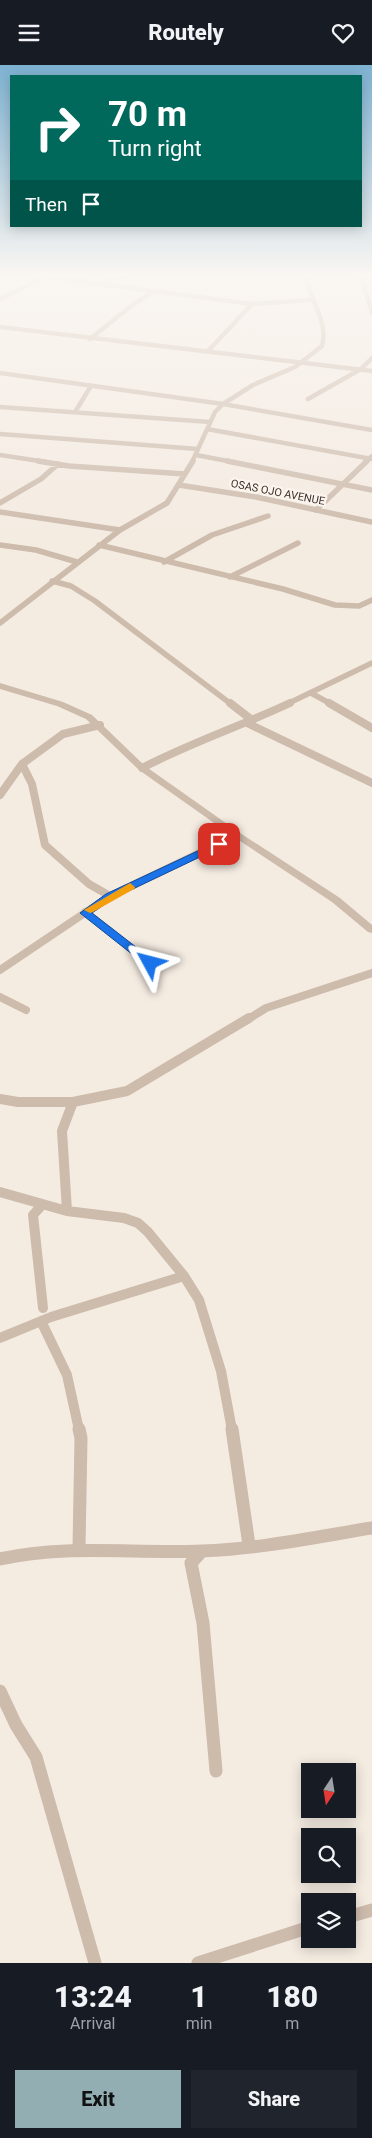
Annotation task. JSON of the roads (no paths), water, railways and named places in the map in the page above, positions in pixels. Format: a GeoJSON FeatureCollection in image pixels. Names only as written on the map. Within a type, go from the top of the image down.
{"type":"FeatureCollection","features":[{"type":"Feature","properties":{"kind":"street"},"geometry":{"type":"LineString","coordinates":[[0,623],[99,545],[120,530],[167,503],[196,455],[210,422],[223,404],[253,385],[296,365]]}},
{"type":"Feature","properties":{"kind":"street"},"geometry":{"type":"LineString","coordinates":[[329,365],[372,371]]}},
{"type":"Feature","properties":{"kind":"street"},"geometry":{"type":"LineString","coordinates":[[308,399],[361,369],[365,365]]}},
{"type":"Feature","properties":{"kind":"street"},"geometry":{"type":"LineString","coordinates":[[0,373],[223,404],[372,430]]}},
{"type":"Feature","properties":{"kind":"street"},"geometry":{"type":"LineString","coordinates":[[75,412],[91,386]]}},
{"type":"Feature","properties":{"kind":"street"},"geometry":{"type":"LineString","coordinates":[[0,407],[210,422]]}},
{"type":"Feature","properties":{"kind":"street"},"geometry":{"type":"LineString","coordinates":[[208,429],[371,458]]}},
{"type":"Feature","properties":{"kind":"street"},"geometry":{"type":"LineString","coordinates":[[0,434],[198,449]]}},
{"type":"Feature","properties":{"kind":"street"},"geometry":{"type":"LineString","coordinates":[[0,455],[58,464],[185,474]]}},
{"type":"Feature","properties":{"kind":"street"},"geometry":{"type":"LineString","coordinates":[[196,455],[372,490]]}},
{"type":"Feature","properties":{"kind":"street"},"geometry":{"type":"LineString","coordinates":[[316,509],[371,458]]}},
{"type":"Feature","properties":{"kind":"street"},"geometry":{"type":"LineString","coordinates":[[0,503],[41,479],[58,464]]}},
{"type":"Feature","properties":{"kind":"street","name":"OSAS OJO AVENUE"},"geometry":{"type":"LineString","coordinates":[[179,485],[316,509],[372,522]]}},
{"type":"Feature","properties":{"kind":"street"},"geometry":{"type":"LineString","coordinates":[[0,513],[120,530]]}},
{"type":"Feature","properties":{"kind":"street"},"geometry":{"type":"LineString","coordinates":[[164,561],[212,535],[268,516]]}},
{"type":"Feature","properties":{"kind":"street"},"geometry":{"type":"LineString","coordinates":[[230,577],[298,543]]}},
{"type":"Feature","properties":{"kind":"street"},"geometry":{"type":"LineString","coordinates":[[0,545],[36,550],[77,562]]}},
{"type":"Feature","properties":{"kind":"street"},"geometry":{"type":"LineString","coordinates":[[99,545],[335,605],[359,606],[372,601]]}},
{"type":"Feature","properties":{"kind":"street"},"geometry":{"type":"LineString","coordinates":[[52,581],[71,587],[95,601],[249,721],[372,783]]}},
{"type":"Feature","properties":{"kind":"street"},"geometry":{"type":"LineString","coordinates":[[142,768],[182,747],[249,721],[371,663]]}},
{"type":"Feature","properties":{"kind":"street"},"geometry":{"type":"LineString","coordinates":[[0,686],[60,704],[89,717],[100,725],[142,768],[237,835],[336,900],[372,930]]}},
{"type":"Feature","properties":{"kind":"street"},"geometry":{"type":"LineString","coordinates":[[311,693],[372,728]]}},
{"type":"Feature","properties":{"kind":"street"},"geometry":{"type":"LineString","coordinates":[[0,795],[22,764],[63,735],[100,725]]}},
{"type":"Feature","properties":{"kind":"street"},"geometry":{"type":"LineString","coordinates":[[22,764],[32,784],[45,845],[89,884],[110,896]]}},
{"type":"Feature","properties":{"kind":"street"},"geometry":{"type":"LineString","coordinates":[[0,970],[110,896],[237,835]]}},
{"type":"Feature","properties":{"kind":"street"},"geometry":{"type":"LineString","coordinates":[[85,913],[150,963]]}},
{"type":"Feature","properties":{"kind":"street"},"geometry":{"type":"LineString","coordinates":[[0,1099],[18,1102],[73,1102],[127,1091],[266,1008],[372,973]]}},
{"type":"Feature","properties":{"kind":"street"},"geometry":{"type":"LineString","coordinates":[[0,997],[26,1010]]}},
{"type":"Feature","properties":{"kind":"street"},"geometry":{"type":"LineString","coordinates":[[67,1211],[62,1131],[73,1102]]}},
{"type":"Feature","properties":{"kind":"street"},"geometry":{"type":"LineString","coordinates":[[0,1191],[67,1211],[124,1218],[138,1223],[148,1232],[184,1276],[199,1300],[221,1371],[231,1424],[248,1545]]}},
{"type":"Feature","properties":{"kind":"street"},"geometry":{"type":"LineString","coordinates":[[42,1205],[33,1215],[43,1308]]}},
{"type":"Feature","properties":{"kind":"street"},"geometry":{"type":"LineString","coordinates":[[0,1338],[41,1321],[184,1276]]}},
{"type":"Feature","properties":{"kind":"street"},"geometry":{"type":"LineString","coordinates":[[41,1321],[67,1375],[81,1438],[78,1548]]}},
{"type":"Feature","properties":{"kind":"street"},"geometry":{"type":"LineString","coordinates":[[0,1559],[19,1553],[78,1548],[202,1551],[372,1528]]}},
{"type":"Feature","properties":{"kind":"street"},"geometry":{"type":"LineString","coordinates":[[202,1551],[191,1563],[203,1623],[216,1771]]}},
{"type":"Feature","properties":{"kind":"street"},"geometry":{"type":"LineString","coordinates":[[0,1691],[16,1725],[36,1757],[95,1963]]}},
{"type":"Feature","properties":{"kind":"street"},"geometry":{"type":"LineString","coordinates":[[356,1915],[372,1910]]}},
{"type":"Feature","properties":{"kind":"street"},"geometry":{"type":"LineString","coordinates":[[198,1963],[301,1930]]}}]}
